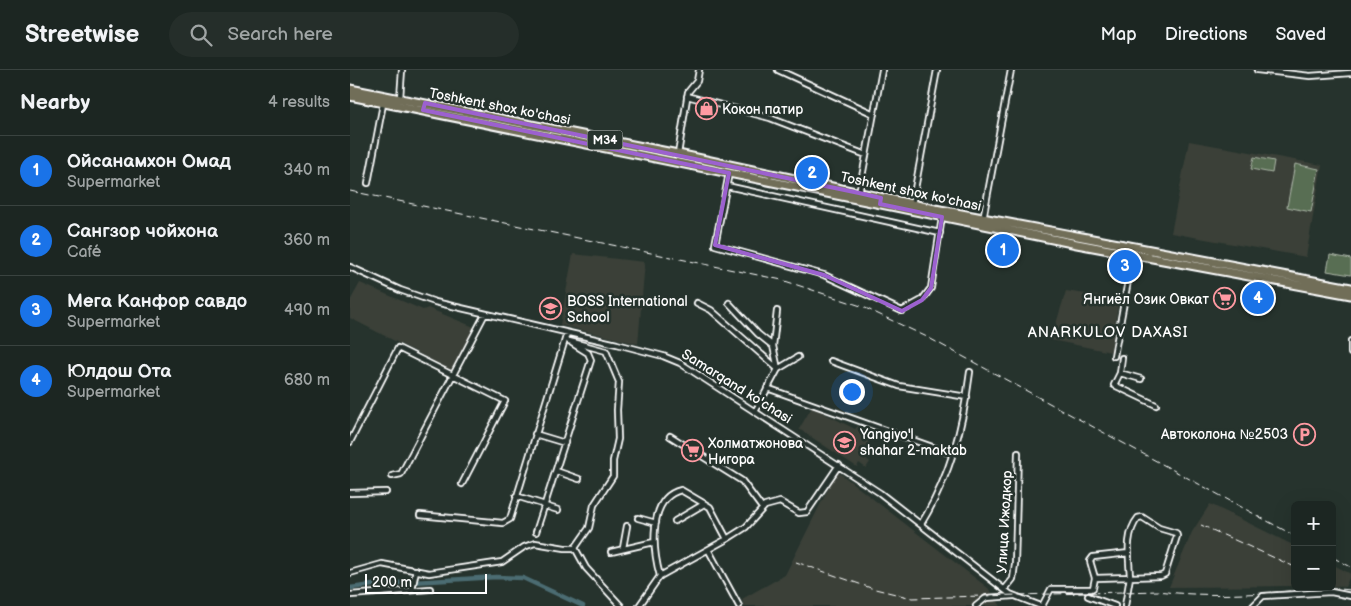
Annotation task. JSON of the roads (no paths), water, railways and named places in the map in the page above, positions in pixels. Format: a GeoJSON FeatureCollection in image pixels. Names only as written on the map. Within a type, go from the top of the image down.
{"type":"FeatureCollection","features":[{"type":"Feature","properties":{"kind":"main road","name":"Toshkent shox ko'chasi"},"geometry":{"type":"LineString","coordinates":[[350,89],[400,98],[424,107],[729,173],[912,205],[1351,288]]}},
{"type":"Feature","properties":{"kind":"main road","name":"Toshkent shox ko'chasi"},"geometry":{"type":"LineString","coordinates":[[350,96],[383,104],[424,107],[678,154],[859,193],[881,201],[942,217],[1351,295]]}},
{"type":"Feature","properties":{"kind":"street"},"geometry":{"type":"LineString","coordinates":[[400,98],[402,70]]}},
{"type":"Feature","properties":{"kind":"street"},"geometry":{"type":"LineString","coordinates":[[678,154],[687,96],[697,81],[699,70]]}},
{"type":"Feature","properties":{"kind":"street"},"geometry":{"type":"LineString","coordinates":[[778,70],[874,114]]}},
{"type":"Feature","properties":{"kind":"street"},"geometry":{"type":"LineString","coordinates":[[859,193],[882,70]]}},
{"type":"Feature","properties":{"kind":"street"},"geometry":{"type":"LineString","coordinates":[[912,205],[937,70]]}},
{"type":"Feature","properties":{"kind":"street"},"geometry":{"type":"LineString","coordinates":[[983,219],[1011,70]]}},
{"type":"Feature","properties":{"kind":"street"},"geometry":{"type":"LineString","coordinates":[[1257,70],[1310,76],[1316,72],[1351,73]]}},
{"type":"Feature","properties":{"kind":"street"},"geometry":{"type":"LineString","coordinates":[[687,96],[770,118],[866,155]]}},
{"type":"Feature","properties":{"kind":"street"},"geometry":{"type":"LineString","coordinates":[[368,183],[383,104]]}},
{"type":"Feature","properties":{"kind":"street"},"geometry":{"type":"LineString","coordinates":[[729,173],[715,245],[824,275],[902,311],[922,300],[931,288],[942,217]]}},
{"type":"Feature","properties":{"kind":"street"},"geometry":{"type":"LineString","coordinates":[[727,186],[940,232]]}},
{"type":"Feature","properties":{"kind":"street"},"geometry":{"type":"LineString","coordinates":[[1114,356],[1133,254]]}},
{"type":"Feature","properties":{"kind":"street","name":"Samarqand ko'chasi"},"geometry":{"type":"LineString","coordinates":[[350,267],[413,296],[672,359],[756,410],[839,465],[1005,589],[1042,606]]}},
{"type":"Feature","properties":{"kind":"street"},"geometry":{"type":"LineString","coordinates":[[697,303],[711,310],[778,369]]}},
{"type":"Feature","properties":{"kind":"street"},"geometry":{"type":"LineString","coordinates":[[729,303],[758,334],[773,346]]}},
{"type":"Feature","properties":{"kind":"street"},"geometry":{"type":"LineString","coordinates":[[776,311],[773,346],[778,369]]}},
{"type":"Feature","properties":{"kind":"street"},"geometry":{"type":"LineString","coordinates":[[392,476],[401,474],[454,377],[485,314]]}},
{"type":"Feature","properties":{"kind":"street"},"geometry":{"type":"LineString","coordinates":[[420,515],[503,523],[510,518],[568,333]]}},
{"type":"Feature","properties":{"kind":"street"},"geometry":{"type":"LineString","coordinates":[[536,532],[591,360],[588,354],[567,341]]}},
{"type":"Feature","properties":{"kind":"street"},"geometry":{"type":"LineString","coordinates":[[567,341],[606,351],[619,382],[617,410],[618,439],[613,461],[613,476],[594,505],[589,528],[575,548]]}},
{"type":"Feature","properties":{"kind":"street"},"geometry":{"type":"LineString","coordinates":[[1351,341],[1351,353]]}},
{"type":"Feature","properties":{"kind":"street"},"geometry":{"type":"LineString","coordinates":[[350,442],[398,348],[505,401],[462,484]]}},
{"type":"Feature","properties":{"kind":"street"},"geometry":{"type":"LineString","coordinates":[[756,410],[778,369],[798,358]]}},
{"type":"Feature","properties":{"kind":"street"},"geometry":{"type":"LineString","coordinates":[[1122,358],[1120,373],[1114,386],[1156,405]]}},
{"type":"Feature","properties":{"kind":"street"},"geometry":{"type":"LineString","coordinates":[[831,361],[899,386],[967,398]]}},
{"type":"Feature","properties":{"kind":"street"},"geometry":{"type":"LineString","coordinates":[[920,524],[946,476],[963,423],[970,372]]}},
{"type":"Feature","properties":{"kind":"street"},"geometry":{"type":"LineString","coordinates":[[1120,373],[1141,380]]}},
{"type":"Feature","properties":{"kind":"street"},"geometry":{"type":"LineString","coordinates":[[768,388],[952,454]]}},
{"type":"Feature","properties":{"kind":"street"},"geometry":{"type":"LineString","coordinates":[[536,434],[565,443]]}},
{"type":"Feature","properties":{"kind":"street"},"geometry":{"type":"LineString","coordinates":[[670,436],[742,481],[762,508]]}},
{"type":"Feature","properties":{"kind":"street","name":"Улица Ижодкор"},"geometry":{"type":"LineString","coordinates":[[1005,589],[1013,580],[1015,564],[1018,453]]}},
{"type":"Feature","properties":{"kind":"street"},"geometry":{"type":"LineString","coordinates":[[639,606],[660,576],[709,551],[746,527],[762,508],[778,501],[799,513],[807,512],[839,465]]}},
{"type":"Feature","properties":{"kind":"street"},"geometry":{"type":"LineString","coordinates":[[556,471],[580,479]]}},
{"type":"Feature","properties":{"kind":"street"},"geometry":{"type":"LineString","coordinates":[[660,576],[654,542],[656,523],[665,500],[673,492],[681,490],[710,507],[727,539]]}},
{"type":"Feature","properties":{"kind":"street"},"geometry":{"type":"LineString","coordinates":[[350,493],[386,492]]}},
{"type":"Feature","properties":{"kind":"street"},"geometry":{"type":"LineString","coordinates":[[516,496],[558,510]]}},
{"type":"Feature","properties":{"kind":"street"},"geometry":{"type":"LineString","coordinates":[[675,521],[704,504]]}},
{"type":"Feature","properties":{"kind":"street"},"geometry":{"type":"LineString","coordinates":[[1095,578],[1130,577],[1165,574],[1177,536],[1176,533],[1159,528],[1142,517],[1138,518],[1132,526],[1129,553],[1130,577],[1125,606]]}},
{"type":"Feature","properties":{"kind":"street"},"geometry":{"type":"LineString","coordinates":[[638,518],[656,523]]}},
{"type":"Feature","properties":{"kind":"street"},"geometry":{"type":"LineString","coordinates":[[623,548],[627,526]]}},
{"type":"Feature","properties":{"kind":"street"},"geometry":{"type":"LineString","coordinates":[[611,552],[654,542]]}},
{"type":"Feature","properties":{"kind":"street"},"geometry":{"type":"LineString","coordinates":[[350,573],[382,564],[429,573],[502,562],[524,547],[535,543],[575,548]]}},
{"type":"Feature","properties":{"kind":"street"},"geometry":{"type":"LineString","coordinates":[[575,548],[586,568],[621,606]]}},
{"type":"Feature","properties":{"kind":"street"},"geometry":{"type":"LineString","coordinates":[[709,551],[739,606]]}},
{"type":"Feature","properties":{"kind":"street"},"geometry":{"type":"LineString","coordinates":[[1042,606],[1051,588],[1093,588],[1095,578],[1090,561],[1093,557],[1129,553]]}},
{"type":"Feature","properties":{"kind":"street"},"geometry":{"type":"LineString","coordinates":[[412,590],[416,570]]}},
{"type":"Feature","properties":{"kind":"street"},"geometry":{"type":"LineString","coordinates":[[350,595],[430,589]]}},
{"type":"Feature","properties":{"kind":"street"},"geometry":{"type":"LineString","coordinates":[[1253,606],[1263,596],[1331,592],[1351,596]]}},
{"type":"Feature","properties":{"kind":"street"},"geometry":{"type":"LineString","coordinates":[[976,606],[986,598],[1017,596]]}},
{"type":"Feature","properties":{"kind":"street"},"geometry":{"type":"LineString","coordinates":[[1088,596],[1115,606]]}},
{"type":"Feature","properties":{"kind":"waterway"},"geometry":{"type":"LineString","coordinates":[[350,588],[381,584],[496,577],[523,578],[583,606]]}},
{"type":"Feature","properties":{"kind":"railway"},"geometry":{"type":"LineString","coordinates":[[350,191],[782,280],[861,306],[927,337],[1291,534]]}},
{"type":"Feature","properties":{"kind":"railway"},"geometry":{"type":"LineString","coordinates":[[1201,525],[1291,565]]}},
{"type":"Feature","properties":{"kind":"railway"},"geometry":{"type":"LineString","coordinates":[[1336,559],[1351,567]]}},
{"type":"Feature","properties":{"kind":"railway"},"geometry":{"type":"LineString","coordinates":[[796,562],[871,588],[912,598],[1158,591],[1187,594],[1218,594],[1323,589],[1351,590]]}},
{"type":"Feature","properties":{"kind":"place","name":"Кокон патир"},"geometry":{"type":"Point","coordinates":[706,109]}},
{"type":"Feature","properties":{"kind":"place","name":"Сангзор чойхона"},"geometry":{"type":"Point","coordinates":[812,173]}},
{"type":"Feature","properties":{"kind":"place","name":"Ойсанамхон Омад"},"geometry":{"type":"Point","coordinates":[1003,250]}},
{"type":"Feature","properties":{"kind":"place","name":"Мега Канфор савдо"},"geometry":{"type":"Point","coordinates":[1125,266]}},
{"type":"Feature","properties":{"kind":"place","name":"Юлдош Ота"},"geometry":{"type":"Point","coordinates":[1258,298]}},
{"type":"Feature","properties":{"kind":"place","name":"Янгиёл Озик Овкат"},"geometry":{"type":"Point","coordinates":[1225,299]}},
{"type":"Feature","properties":{"kind":"place","name":"BOSS International School"},"geometry":{"type":"Point","coordinates":[551,309]}},
{"type":"Feature","properties":{"kind":"place","name":"Автоколона №2503"},"geometry":{"type":"Point","coordinates":[1304,434]}},
{"type":"Feature","properties":{"kind":"place","name":"Yangiyo'l shahar 2-maktab"},"geometry":{"type":"Point","coordinates":[844,442]}},
{"type":"Feature","properties":{"kind":"place","name":"Холматжонова Нигора"},"geometry":{"type":"Point","coordinates":[692,451]}},
{"type":"Feature","properties":{"kind":"district","name":"ANARKULOV DAXASI"},"geometry":{"type":"Point","coordinates":[1108,332]}}]}
